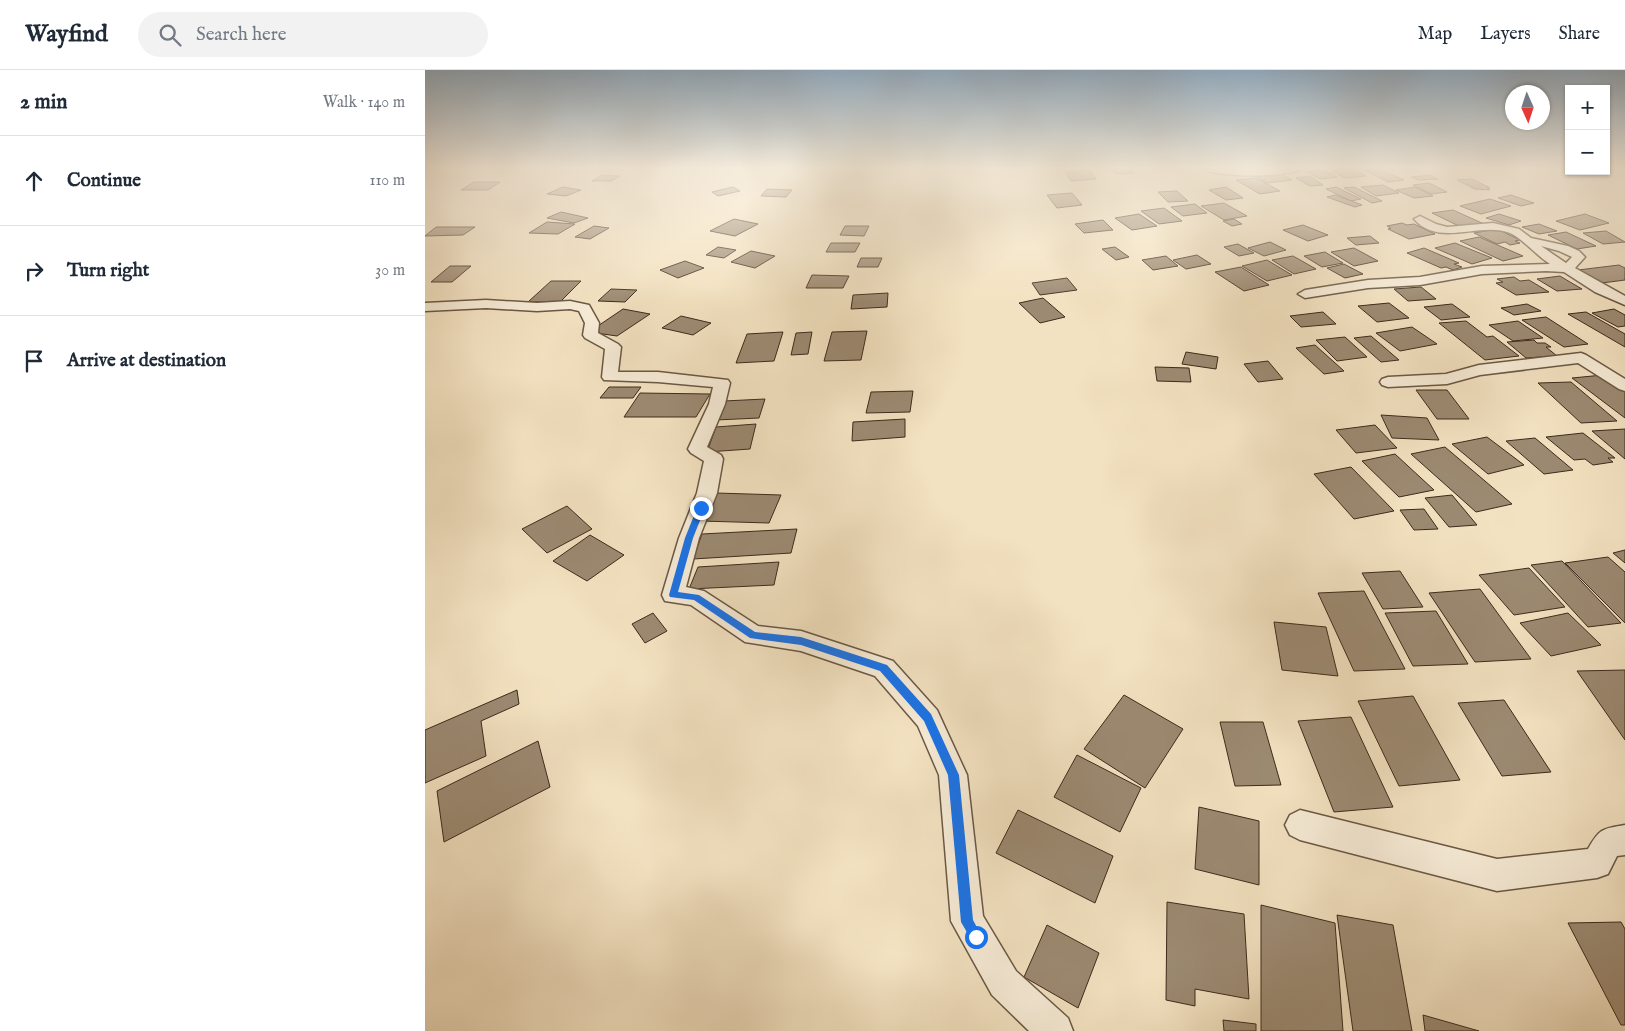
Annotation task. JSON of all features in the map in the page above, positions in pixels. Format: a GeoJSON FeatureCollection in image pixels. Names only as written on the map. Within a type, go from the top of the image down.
{"type":"FeatureCollection","features":[{"type":"Feature","properties":{"kind":"street"},"geometry":{"type":"LineString","coordinates":[[1420,219],[1432,227],[1447,230],[1501,226],[1515,231],[1529,240],[1546,256],[1625,301]]}},
{"type":"Feature","properties":{"kind":"street"},"geometry":{"type":"LineString","coordinates":[[1529,240],[1566,249],[1577,254],[1579,256],[1568,269]]}},
{"type":"Feature","properties":{"kind":"street"},"geometry":{"type":"LineString","coordinates":[[1305,294],[1368,284],[1419,281],[1482,270],[1546,267],[1568,269]]}},
{"type":"Feature","properties":{"kind":"street"},"geometry":{"type":"LineString","coordinates":[[425,307],[486,304],[537,307],[570,305],[584,308],[592,323],[590,335],[613,347],[610,377],[658,377],[722,383],[717,404],[697,448],[714,459],[707,493],[689,538],[673,595],[696,597],[753,635],[801,641],[883,668],[928,718],[953,775],[967,922],[1004,983],[1055,1031]]}},
{"type":"Feature","properties":{"kind":"street"},"geometry":{"type":"LineString","coordinates":[[1389,382],[1447,379],[1479,370],[1581,358],[1625,386]]}},
{"type":"Feature","properties":{"kind":"street"},"geometry":{"type":"LineString","coordinates":[[1300,825],[1497,875],[1597,863],[1608,843],[1625,840]]}},
{"type":"Feature","properties":{"kind":"building"},"geometry":{"type":"Polygon","coordinates":[[[559,213],[565,213],[588,218],[574,223],[547,218],[559,213]]]}},
{"type":"Feature","properties":{"kind":"building"},"geometry":{"type":"Polygon","coordinates":[[[1144,213],[1171,213],[1182,221],[1159,224],[1144,213]]]}},
{"type":"Feature","properties":{"kind":"building"},"geometry":{"type":"Polygon","coordinates":[[[1179,213],[1207,213],[1183,216],[1179,213]]]}},
{"type":"Feature","properties":{"kind":"building"},"geometry":{"type":"Polygon","coordinates":[[[1212,213],[1241,213],[1247,216],[1224,220],[1212,213]]]}},
{"type":"Feature","properties":{"kind":"building"},"geometry":{"type":"Polygon","coordinates":[[[1432,213],[1459,213],[1484,224],[1463,228],[1432,213]]]}},
{"type":"Feature","properties":{"kind":"building"},"geometry":{"type":"Polygon","coordinates":[[[1139,214],[1157,226],[1132,230],[1115,218],[1139,214]]]}},
{"type":"Feature","properties":{"kind":"building"},"geometry":{"type":"Polygon","coordinates":[[[1499,214],[1521,221],[1509,225],[1486,218],[1499,214]]]}},
{"type":"Feature","properties":{"kind":"building"},"geometry":{"type":"Polygon","coordinates":[[[1585,214],[1609,223],[1580,230],[1556,221],[1585,214]]]}},
{"type":"Feature","properties":{"kind":"building"},"geometry":{"type":"Polygon","coordinates":[[[734,219],[758,224],[735,236],[710,231],[734,219]]]}},
{"type":"Feature","properties":{"kind":"building"},"geometry":{"type":"Polygon","coordinates":[[[1234,219],[1242,224],[1232,226],[1223,221],[1234,219]]]}},
{"type":"Feature","properties":{"kind":"building"},"geometry":{"type":"Polygon","coordinates":[[[1103,220],[1113,230],[1084,233],[1075,224],[1103,220]]]}},
{"type":"Feature","properties":{"kind":"building"},"geometry":{"type":"Polygon","coordinates":[[[547,222],[575,224],[558,234],[529,233],[547,222]]]}},
{"type":"Feature","properties":{"kind":"building"},"geometry":{"type":"Polygon","coordinates":[[[1402,223],[1407,225],[1414,224],[1435,234],[1409,239],[1388,229],[1391,228],[1387,226],[1402,223]]]}},
{"type":"Feature","properties":{"kind":"building"},"geometry":{"type":"Polygon","coordinates":[[[1539,224],[1557,231],[1539,234],[1522,227],[1539,224]]]}},
{"type":"Feature","properties":{"kind":"building"},"geometry":{"type":"Polygon","coordinates":[[[1303,225],[1328,235],[1308,241],[1283,230],[1303,225]]]}},
{"type":"Feature","properties":{"kind":"building"},"geometry":{"type":"Polygon","coordinates":[[[594,226],[609,228],[590,239],[575,237],[594,226]]]}},
{"type":"Feature","properties":{"kind":"building"},"geometry":{"type":"Polygon","coordinates":[[[845,226],[869,226],[864,236],[840,235],[845,226]]]}},
{"type":"Feature","properties":{"kind":"building"},"geometry":{"type":"Polygon","coordinates":[[[436,227],[475,227],[463,235],[425,236],[436,227]]]}},
{"type":"Feature","properties":{"kind":"building"},"geometry":{"type":"Polygon","coordinates":[[[1497,229],[1520,240],[1515,241],[1520,243],[1510,245],[1505,242],[1497,244],[1474,233],[1497,229]]]}},
{"type":"Feature","properties":{"kind":"building"},"geometry":{"type":"Polygon","coordinates":[[[1606,231],[1625,242],[1603,244],[1583,233],[1606,231]]]}},
{"type":"Feature","properties":{"kind":"building"},"geometry":{"type":"Polygon","coordinates":[[[1566,232],[1596,246],[1577,249],[1548,235],[1566,232]]]}},
{"type":"Feature","properties":{"kind":"building"},"geometry":{"type":"Polygon","coordinates":[[[1370,236],[1379,243],[1356,245],[1347,238],[1370,236]]]}},
{"type":"Feature","properties":{"kind":"building"},"geometry":{"type":"Polygon","coordinates":[[[1479,237],[1523,256],[1503,261],[1460,241],[1479,237]]]}},
{"type":"Feature","properties":{"kind":"building"},"geometry":{"type":"Polygon","coordinates":[[[1270,242],[1286,250],[1264,256],[1248,248],[1270,242]]]}},
{"type":"Feature","properties":{"kind":"building"},"geometry":{"type":"Polygon","coordinates":[[[831,243],[860,243],[855,252],[826,252],[831,243]]]}},
{"type":"Feature","properties":{"kind":"building"},"geometry":{"type":"Polygon","coordinates":[[[1455,243],[1492,258],[1472,264],[1435,248],[1455,243]]]}},
{"type":"Feature","properties":{"kind":"building"},"geometry":{"type":"Polygon","coordinates":[[[1238,244],[1254,253],[1239,256],[1224,247],[1238,244]]]}},
{"type":"Feature","properties":{"kind":"building"},"geometry":{"type":"Polygon","coordinates":[[[718,247],[736,250],[724,258],[706,255],[718,247]]]}},
{"type":"Feature","properties":{"kind":"building"},"geometry":{"type":"Polygon","coordinates":[[[1115,247],[1129,257],[1116,260],[1102,249],[1115,247]]]}},
{"type":"Feature","properties":{"kind":"building"},"geometry":{"type":"Polygon","coordinates":[[[1354,248],[1378,261],[1354,266],[1331,252],[1354,248]]]}},
{"type":"Feature","properties":{"kind":"building"},"geometry":{"type":"Polygon","coordinates":[[[1424,248],[1459,263],[1454,264],[1462,267],[1453,270],[1446,267],[1441,268],[1407,253],[1424,248]]]}},
{"type":"Feature","properties":{"kind":"building"},"geometry":{"type":"Polygon","coordinates":[[[751,251],[775,256],[755,268],[731,262],[751,251]]]}},
{"type":"Feature","properties":{"kind":"building"},"geometry":{"type":"Polygon","coordinates":[[[1325,252],[1343,263],[1322,267],[1304,256],[1325,252]]]}},
{"type":"Feature","properties":{"kind":"building"},"geometry":{"type":"Polygon","coordinates":[[[1197,255],[1211,264],[1186,269],[1173,260],[1197,255]]]}},
{"type":"Feature","properties":{"kind":"building"},"geometry":{"type":"Polygon","coordinates":[[[1166,256],[1178,266],[1153,270],[1142,260],[1166,256]]]}},
{"type":"Feature","properties":{"kind":"building"},"geometry":{"type":"Polygon","coordinates":[[[1293,256],[1316,269],[1294,274],[1272,260],[1293,256]]]}},
{"type":"Feature","properties":{"kind":"building"},"geometry":{"type":"Polygon","coordinates":[[[861,258],[882,258],[878,267],[857,267],[861,258]]]}},
{"type":"Feature","properties":{"kind":"building"},"geometry":{"type":"Polygon","coordinates":[[[1267,260],[1292,275],[1267,281],[1242,266],[1267,260]]]}},
{"type":"Feature","properties":{"kind":"building"},"geometry":{"type":"Polygon","coordinates":[[[685,261],[704,268],[678,278],[660,270],[685,261]]]}},
{"type":"Feature","properties":{"kind":"building"},"geometry":{"type":"Polygon","coordinates":[[[1344,264],[1363,274],[1345,278],[1327,268],[1344,264]]]}},
{"type":"Feature","properties":{"kind":"building"},"geometry":{"type":"Polygon","coordinates":[[[1619,265],[1625,268],[1625,280],[1602,283],[1578,270],[1619,265]]]}},
{"type":"Feature","properties":{"kind":"building"},"geometry":{"type":"Polygon","coordinates":[[[450,266],[471,266],[452,282],[431,282],[450,266]]]}},
{"type":"Feature","properties":{"kind":"building"},"geometry":{"type":"Polygon","coordinates":[[[1241,267],[1269,285],[1244,291],[1215,272],[1241,267]]]}},
{"type":"Feature","properties":{"kind":"building"},"geometry":{"type":"Polygon","coordinates":[[[812,275],[849,276],[843,288],[806,288],[812,275]]]}},
{"type":"Feature","properties":{"kind":"building"},"geometry":{"type":"Polygon","coordinates":[[[1560,276],[1582,289],[1557,291],[1537,279],[1560,276]]]}},
{"type":"Feature","properties":{"kind":"building"},"geometry":{"type":"Polygon","coordinates":[[[1514,277],[1520,281],[1529,280],[1549,292],[1516,295],[1496,283],[1503,282],[1497,279],[1514,277]]]}},
{"type":"Feature","properties":{"kind":"building"},"geometry":{"type":"Polygon","coordinates":[[[1067,278],[1077,290],[1040,295],[1032,283],[1067,278]]]}},
{"type":"Feature","properties":{"kind":"building"},"geometry":{"type":"Polygon","coordinates":[[[551,281],[581,281],[560,302],[528,302],[551,281]]]}},
{"type":"Feature","properties":{"kind":"building"},"geometry":{"type":"Polygon","coordinates":[[[1421,287],[1436,299],[1408,301],[1394,289],[1421,287]]]}},
{"type":"Feature","properties":{"kind":"building"},"geometry":{"type":"Polygon","coordinates":[[[611,289],[637,290],[625,302],[598,301],[611,289]]]}},
{"type":"Feature","properties":{"kind":"building"},"geometry":{"type":"Polygon","coordinates":[[[888,293],[887,307],[851,309],[853,295],[888,293]]]}},
{"type":"Feature","properties":{"kind":"building"},"geometry":{"type":"Polygon","coordinates":[[[1043,298],[1065,317],[1040,323],[1019,303],[1043,298]]]}},
{"type":"Feature","properties":{"kind":"building"},"geometry":{"type":"Polygon","coordinates":[[[1389,303],[1409,318],[1377,322],[1358,306],[1389,303]]]}},
{"type":"Feature","properties":{"kind":"building"},"geometry":{"type":"Polygon","coordinates":[[[1452,304],[1470,317],[1441,320],[1424,307],[1452,304]]]}},
{"type":"Feature","properties":{"kind":"building"},"geometry":{"type":"Polygon","coordinates":[[[1527,304],[1541,311],[1514,315],[1501,308],[1527,304]]]}},
{"type":"Feature","properties":{"kind":"building"},"geometry":{"type":"Polygon","coordinates":[[[623,309],[650,314],[617,336],[589,332],[623,309]]]}},
{"type":"Feature","properties":{"kind":"building"},"geometry":{"type":"Polygon","coordinates":[[[1614,309],[1625,315],[1625,326],[1618,327],[1592,313],[1614,309]]]}},
{"type":"Feature","properties":{"kind":"building"},"geometry":{"type":"Polygon","coordinates":[[[1323,312],[1336,324],[1301,327],[1290,316],[1323,312]]]}},
{"type":"Feature","properties":{"kind":"building"},"geometry":{"type":"Polygon","coordinates":[[[1586,312],[1625,334],[1625,347],[1568,314],[1586,312]]]}},
{"type":"Feature","properties":{"kind":"building"},"geometry":{"type":"Polygon","coordinates":[[[681,316],[711,323],[693,335],[662,328],[681,316]]]}},
{"type":"Feature","properties":{"kind":"building"},"geometry":{"type":"Polygon","coordinates":[[[1546,317],[1588,344],[1564,347],[1522,320],[1546,317]]]}},
{"type":"Feature","properties":{"kind":"building"},"geometry":{"type":"Polygon","coordinates":[[[1466,321],[1487,337],[1493,336],[1519,356],[1485,360],[1439,323],[1466,321]]]}},
{"type":"Feature","properties":{"kind":"building"},"geometry":{"type":"Polygon","coordinates":[[[1518,321],[1543,338],[1513,341],[1489,325],[1518,321]]]}},
{"type":"Feature","properties":{"kind":"building"},"geometry":{"type":"Polygon","coordinates":[[[1412,327],[1437,344],[1400,351],[1376,333],[1412,327]]]}},
{"type":"Feature","properties":{"kind":"building"},"geometry":{"type":"Polygon","coordinates":[[[867,331],[861,360],[824,361],[832,332],[867,331]]]}},
{"type":"Feature","properties":{"kind":"building"},"geometry":{"type":"Polygon","coordinates":[[[783,332],[774,361],[736,363],[747,334],[783,332]]]}},
{"type":"Feature","properties":{"kind":"building"},"geometry":{"type":"Polygon","coordinates":[[[812,332],[808,354],[791,355],[796,333],[812,332]]]}},
{"type":"Feature","properties":{"kind":"building"},"geometry":{"type":"Polygon","coordinates":[[[1371,336],[1399,360],[1381,362],[1354,338],[1371,336]]]}},
{"type":"Feature","properties":{"kind":"building"},"geometry":{"type":"Polygon","coordinates":[[[1345,337],[1367,357],[1337,361],[1316,340],[1345,337]]]}},
{"type":"Feature","properties":{"kind":"building"},"geometry":{"type":"Polygon","coordinates":[[[1534,340],[1537,343],[1545,343],[1551,347],[1546,347],[1557,356],[1526,358],[1507,342],[1534,340]]]}},
{"type":"Feature","properties":{"kind":"building"},"geometry":{"type":"Polygon","coordinates":[[[1315,345],[1344,371],[1324,374],[1296,348],[1315,345]]]}},
{"type":"Feature","properties":{"kind":"building"},"geometry":{"type":"Polygon","coordinates":[[[1186,352],[1218,357],[1216,369],[1182,364],[1186,352]]]}},
{"type":"Feature","properties":{"kind":"building"},"geometry":{"type":"Polygon","coordinates":[[[1268,361],[1283,379],[1258,382],[1244,364],[1268,361]]]}},
{"type":"Feature","properties":{"kind":"building"},"geometry":{"type":"Polygon","coordinates":[[[1155,367],[1189,368],[1191,382],[1157,381],[1155,367]]]}},
{"type":"Feature","properties":{"kind":"building"},"geometry":{"type":"Polygon","coordinates":[[[1603,375],[1625,391],[1625,418],[1572,378],[1603,375]]]}},
{"type":"Feature","properties":{"kind":"building"},"geometry":{"type":"Polygon","coordinates":[[[1571,382],[1617,421],[1581,423],[1538,383],[1571,382]]]}},
{"type":"Feature","properties":{"kind":"building"},"geometry":{"type":"Polygon","coordinates":[[[609,387],[641,387],[633,398],[600,398],[609,387]]]}},
{"type":"Feature","properties":{"kind":"building"},"geometry":{"type":"Polygon","coordinates":[[[1416,390],[1447,390],[1469,419],[1437,419],[1416,390]]]}},
{"type":"Feature","properties":{"kind":"building"},"geometry":{"type":"Polygon","coordinates":[[[913,391],[910,412],[866,413],[871,392],[913,391]]]}},
{"type":"Feature","properties":{"kind":"building"},"geometry":{"type":"Polygon","coordinates":[[[640,393],[710,394],[696,417],[624,417],[640,393]]]}},
{"type":"Feature","properties":{"kind":"building"},"geometry":{"type":"Polygon","coordinates":[[[765,399],[759,418],[716,420],[724,401],[765,399]]]}},
{"type":"Feature","properties":{"kind":"building"},"geometry":{"type":"Polygon","coordinates":[[[1381,415],[1427,418],[1439,440],[1392,438],[1381,415]]]}},
{"type":"Feature","properties":{"kind":"building"},"geometry":{"type":"Polygon","coordinates":[[[905,419],[905,437],[852,441],[853,422],[905,419]]]}},
{"type":"Feature","properties":{"kind":"building"},"geometry":{"type":"Polygon","coordinates":[[[756,424],[750,449],[707,452],[716,427],[756,424]]]}},
{"type":"Feature","properties":{"kind":"building"},"geometry":{"type":"Polygon","coordinates":[[[1375,425],[1397,448],[1356,453],[1336,430],[1375,425]]]}},
{"type":"Feature","properties":{"kind":"building"},"geometry":{"type":"Polygon","coordinates":[[[1625,429],[1625,459],[1592,431],[1625,429]]]}},
{"type":"Feature","properties":{"kind":"building"},"geometry":{"type":"Polygon","coordinates":[[[1583,433],[1615,458],[1608,458],[1613,462],[1593,465],[1585,459],[1574,460],[1546,437],[1583,433]]]}},
{"type":"Feature","properties":{"kind":"building"},"geometry":{"type":"Polygon","coordinates":[[[1487,437],[1524,465],[1488,474],[1452,444],[1487,437]]]}},
{"type":"Feature","properties":{"kind":"building"},"geometry":{"type":"Polygon","coordinates":[[[1535,438],[1573,470],[1544,474],[1506,441],[1535,438]]]}},
{"type":"Feature","properties":{"kind":"building"},"geometry":{"type":"Polygon","coordinates":[[[1445,447],[1512,504],[1476,512],[1411,454],[1445,447]]]}},
{"type":"Feature","properties":{"kind":"building"},"geometry":{"type":"Polygon","coordinates":[[[1395,454],[1434,490],[1399,497],[1362,461],[1395,454]]]}},
{"type":"Feature","properties":{"kind":"building"},"geometry":{"type":"Polygon","coordinates":[[[1351,467],[1394,511],[1354,519],[1314,474],[1351,467]]]}},
{"type":"Feature","properties":{"kind":"building"},"geometry":{"type":"Polygon","coordinates":[[[716,493],[781,495],[769,523],[701,521],[716,493]]]}},
{"type":"Feature","properties":{"kind":"building"},"geometry":{"type":"Polygon","coordinates":[[[1452,495],[1477,525],[1449,527],[1425,498],[1452,495]]]}},
{"type":"Feature","properties":{"kind":"building"},"geometry":{"type":"Polygon","coordinates":[[[567,506],[592,529],[547,553],[522,529],[567,506]]]}},
{"type":"Feature","properties":{"kind":"building"},"geometry":{"type":"Polygon","coordinates":[[[1424,509],[1438,529],[1414,530],[1400,510],[1424,509]]]}},
{"type":"Feature","properties":{"kind":"building"},"geometry":{"type":"Polygon","coordinates":[[[797,529],[791,553],[693,559],[702,534],[797,529]]]}},
{"type":"Feature","properties":{"kind":"building"},"geometry":{"type":"Polygon","coordinates":[[[590,535],[624,555],[587,581],[553,561],[590,535]]]}},
{"type":"Feature","properties":{"kind":"building"},"geometry":{"type":"Polygon","coordinates":[[[1625,550],[1625,563],[1613,553],[1625,550]]]}},
{"type":"Feature","properties":{"kind":"building"},"geometry":{"type":"Polygon","coordinates":[[[1608,557],[1625,572],[1625,623],[1565,563],[1608,557]]]}},
{"type":"Feature","properties":{"kind":"building"},"geometry":{"type":"Polygon","coordinates":[[[1562,561],[1621,623],[1588,627],[1531,565],[1562,561]]]}},
{"type":"Feature","properties":{"kind":"building"},"geometry":{"type":"Polygon","coordinates":[[[779,562],[774,585],[689,589],[698,567],[779,562]]]}},
{"type":"Feature","properties":{"kind":"building"},"geometry":{"type":"Polygon","coordinates":[[[1529,568],[1565,607],[1514,615],[1479,575],[1529,568]]]}},
{"type":"Feature","properties":{"kind":"building"},"geometry":{"type":"Polygon","coordinates":[[[1400,571],[1423,607],[1383,609],[1362,573],[1400,571]]]}},
{"type":"Feature","properties":{"kind":"building"},"geometry":{"type":"Polygon","coordinates":[[[1480,589],[1531,659],[1475,662],[1429,593],[1480,589]]]}},
{"type":"Feature","properties":{"kind":"building"},"geometry":{"type":"Polygon","coordinates":[[[1364,591],[1405,669],[1354,671],[1318,593],[1364,591]]]}},
{"type":"Feature","properties":{"kind":"building"},"geometry":{"type":"Polygon","coordinates":[[[1436,611],[1468,664],[1413,666],[1385,613],[1436,611]]]}},
{"type":"Feature","properties":{"kind":"building"},"geometry":{"type":"Polygon","coordinates":[[[653,613],[667,631],[645,643],[632,624],[653,613]]]}},
{"type":"Feature","properties":{"kind":"building"},"geometry":{"type":"Polygon","coordinates":[[[1568,613],[1601,645],[1551,656],[1520,623],[1568,613]]]}},
{"type":"Feature","properties":{"kind":"building"},"geometry":{"type":"Polygon","coordinates":[[[1274,622],[1326,627],[1338,676],[1282,670],[1274,622]]]}},
{"type":"Feature","properties":{"kind":"building"},"geometry":{"type":"Polygon","coordinates":[[[1625,670],[1625,740],[1577,671],[1625,670]]]}},
{"type":"Feature","properties":{"kind":"building"},"geometry":{"type":"Polygon","coordinates":[[[517,690],[519,704],[481,721],[486,756],[425,783],[425,730],[517,690]]]}},
{"type":"Feature","properties":{"kind":"building"},"geometry":{"type":"Polygon","coordinates":[[[1124,695],[1183,729],[1145,788],[1084,749],[1124,695]]]}},
{"type":"Feature","properties":{"kind":"building"},"geometry":{"type":"Polygon","coordinates":[[[1413,696],[1460,780],[1399,786],[1358,701],[1413,696]]]}},
{"type":"Feature","properties":{"kind":"building"},"geometry":{"type":"Polygon","coordinates":[[[1504,700],[1551,772],[1502,776],[1458,703],[1504,700]]]}},
{"type":"Feature","properties":{"kind":"building"},"geometry":{"type":"Polygon","coordinates":[[[1351,717],[1393,807],[1334,812],[1298,721],[1351,717]]]}},
{"type":"Feature","properties":{"kind":"building"},"geometry":{"type":"Polygon","coordinates":[[[1220,722],[1263,722],[1281,785],[1235,786],[1220,722]]]}},
{"type":"Feature","properties":{"kind":"building"},"geometry":{"type":"Polygon","coordinates":[[[538,741],[550,787],[444,842],[437,791],[538,741]]]}},
{"type":"Feature","properties":{"kind":"building"},"geometry":{"type":"Polygon","coordinates":[[[1077,755],[1141,788],[1120,832],[1054,797],[1077,755]]]}},
{"type":"Feature","properties":{"kind":"building"},"geometry":{"type":"Polygon","coordinates":[[[1199,807],[1259,821],[1259,885],[1195,869],[1199,807]]]}},
{"type":"Feature","properties":{"kind":"building"},"geometry":{"type":"Polygon","coordinates":[[[1018,810],[1113,856],[1095,903],[996,853],[1018,810]]]}},
{"type":"Feature","properties":{"kind":"building"},"geometry":{"type":"Polygon","coordinates":[[[1167,902],[1244,914],[1249,999],[1195,989],[1195,1006],[1166,1000],[1167,902]]]}},
{"type":"Feature","properties":{"kind":"building"},"geometry":{"type":"Polygon","coordinates":[[[1261,905],[1335,923],[1343,1031],[1261,1031],[1261,905]]]}},
{"type":"Feature","properties":{"kind":"building"},"geometry":{"type":"Polygon","coordinates":[[[1337,915],[1393,925],[1412,1031],[1353,1031],[1337,915]]]}},
{"type":"Feature","properties":{"kind":"building"},"geometry":{"type":"Polygon","coordinates":[[[1621,922],[1625,929],[1625,1025],[1621,1025],[1568,923],[1621,922]]]}},
{"type":"Feature","properties":{"kind":"building"},"geometry":{"type":"Polygon","coordinates":[[[1047,925],[1099,953],[1078,1008],[1024,977],[1047,925]]]}},
{"type":"Feature","properties":{"kind":"building"},"geometry":{"type":"Polygon","coordinates":[[[1423,1015],[1479,1031],[1425,1031],[1423,1015]]]}},
{"type":"Feature","properties":{"kind":"building"},"geometry":{"type":"Polygon","coordinates":[[[1223,1020],[1256,1024],[1256,1031],[1224,1031],[1223,1020]]]}},
{"type":"Feature","properties":{"kind":"route"},"geometry":{"type":"LineString","coordinates":[[701,508],[689,538],[673,595],[696,597],[753,635],[801,641],[883,668],[928,718],[953,775],[967,922],[976,937]]}}]}
